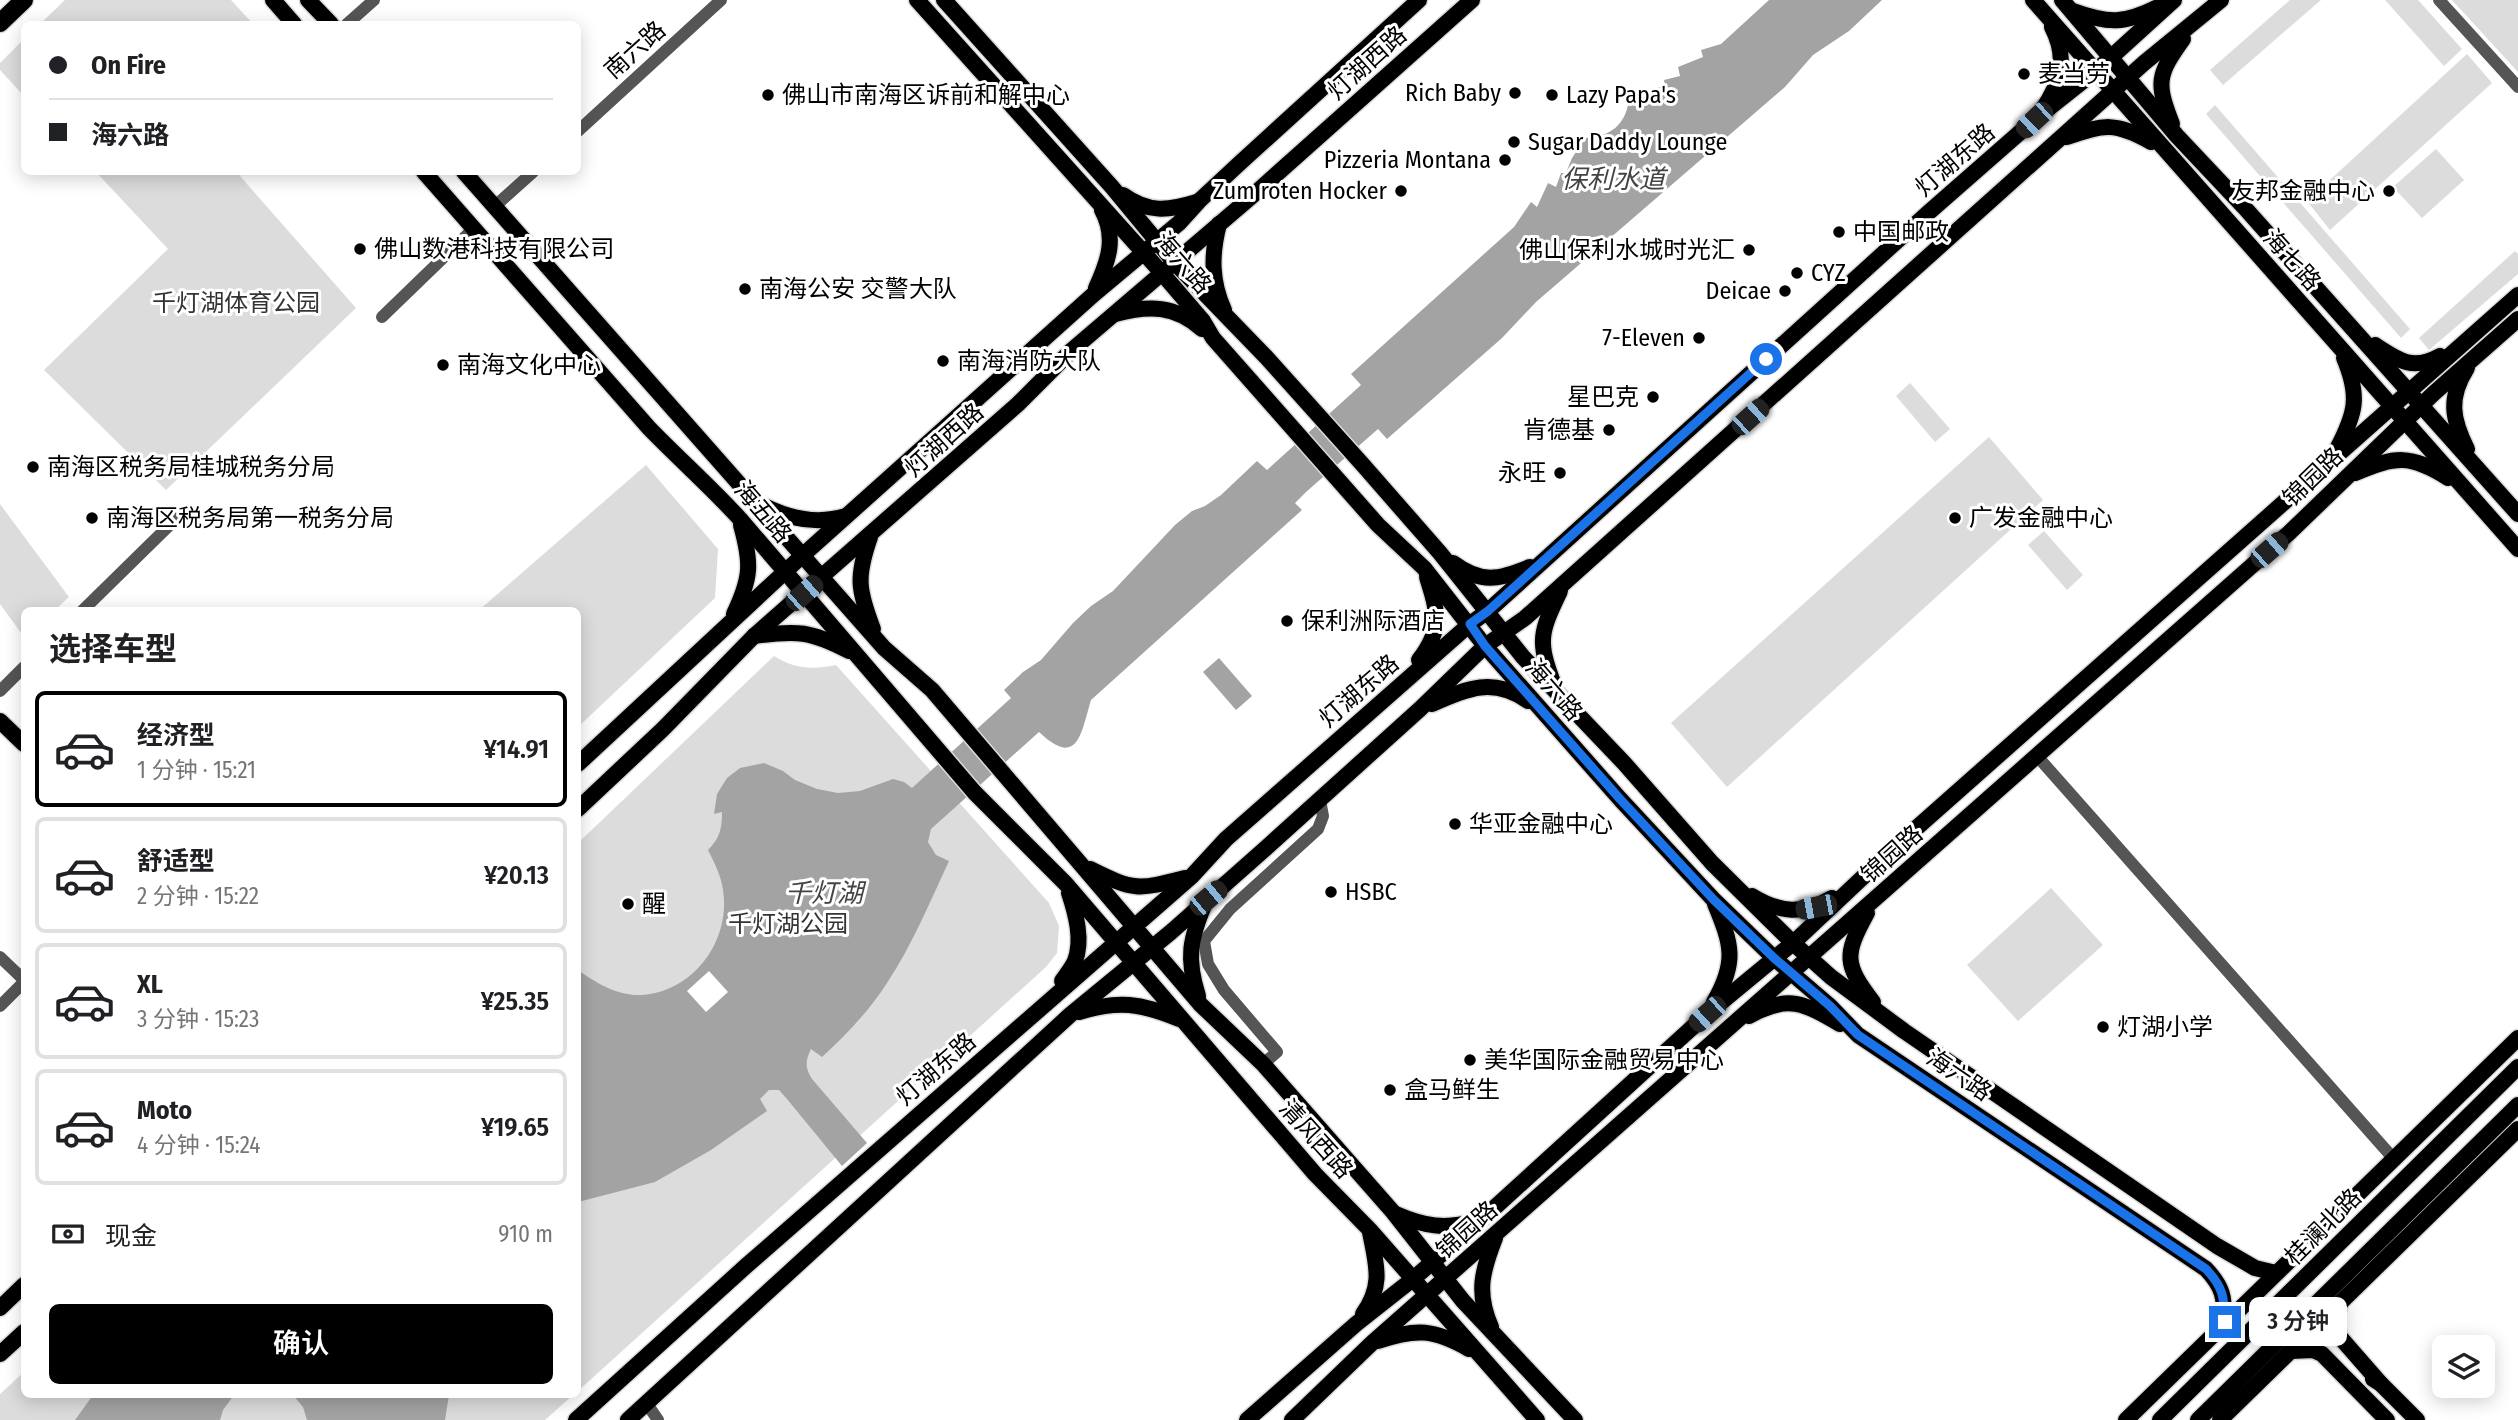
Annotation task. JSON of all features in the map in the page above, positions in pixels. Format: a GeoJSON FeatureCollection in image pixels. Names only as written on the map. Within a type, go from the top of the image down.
{"type":"FeatureCollection","features":[{"type":"Feature","properties":{"kind":"highway"},"geometry":{"type":"LineString","coordinates":[[0,23],[23,0]]}},
{"type":"Feature","properties":{"kind":"main road"},"geometry":{"type":"LineString","coordinates":[[273,0],[292,21]]}},
{"type":"Feature","properties":{"kind":"main road"},"geometry":{"type":"LineString","coordinates":[[308,0],[328,21]]}},
{"type":"Feature","properties":{"kind":"main road","name":"海六路"},"geometry":{"type":"LineString","coordinates":[[917,0],[1096,199],[1267,358],[1440,553],[1557,694],[1735,885],[1809,958],[1883,1016],[2217,1246],[2255,1268],[2276,1273]]}},
{"type":"Feature","properties":{"kind":"main road","name":"海六路"},"geometry":{"type":"LineString","coordinates":[[944,0],[1112,187],[1150,248]]}},
{"type":"Feature","properties":{"kind":"main road","name":"灯湖西路"},"geometry":{"type":"LineString","coordinates":[[581,761],[803,555],[1094,294],[1180,223],[1199,201],[1419,0]]}},
{"type":"Feature","properties":{"kind":"main road","name":"灯湖西路"},"geometry":{"type":"LineString","coordinates":[[581,806],[663,729],[754,636],[1018,404],[1072,350],[1472,0]]}},
{"type":"Feature","properties":{"kind":"main road","name":"海七路"},"geometry":{"type":"LineString","coordinates":[[2033,0],[2518,549]]}},
{"type":"Feature","properties":{"kind":"main road"},"geometry":{"type":"LineString","coordinates":[[2067,5],[2092,18],[2118,22],[2134,19],[2174,0]]}},
{"type":"Feature","properties":{"kind":"main road","name":"灯湖东路"},"geometry":{"type":"LineString","coordinates":[[576,1420],[1053,995],[1191,877],[1226,839],[1488,611],[2034,120],[2097,71],[2174,0]]}},
{"type":"Feature","properties":{"kind":"main road","name":"灯湖东路"},"geometry":{"type":"LineString","coordinates":[[628,1420],[1070,1015],[1152,948],[1320,800],[1485,646],[1505,634],[1563,584],[2128,78],[2221,0]]}},
{"type":"Feature","properties":{"kind":"main road"},"geometry":{"type":"LineString","coordinates":[[2067,5],[2177,136],[2357,332],[2518,514]]}},
{"type":"Feature","properties":{"kind":"main road"},"geometry":{"type":"LineString","coordinates":[[2034,120],[2051,97],[2062,70],[2060,46],[2045,13]]}},
{"type":"Feature","properties":{"kind":"main road"},"geometry":{"type":"LineString","coordinates":[[2177,136],[2164,102],[2161,74],[2167,61],[2196,22]]}},
{"type":"Feature","properties":{"kind":"main road"},"geometry":{"type":"LineString","coordinates":[[2061,139],[2116,125],[2162,148]]}},
{"type":"Feature","properties":{"kind":"main road","name":"海五路"},"geometry":{"type":"LineString","coordinates":[[427,175],[649,428],[715,491],[740,519],[975,793],[1066,884]]}},
{"type":"Feature","properties":{"kind":"main road","name":"清风西路"},"geometry":{"type":"LineString","coordinates":[[467,175],[876,638],[932,690],[1202,1005],[1264,1065],[1393,1212],[1445,1280],[1575,1420]]}},
{"type":"Feature","properties":{"kind":"main road"},"geometry":{"type":"LineString","coordinates":[[1112,187],[1135,204],[1162,211],[1199,201]]}},
{"type":"Feature","properties":{"kind":"main road"},"geometry":{"type":"LineString","coordinates":[[1094,294],[1109,260],[1111,239],[1108,220],[1096,199]]}},
{"type":"Feature","properties":{"kind":"main road"},"geometry":{"type":"LineString","coordinates":[[1219,224],[1212,259],[1213,273],[1217,293],[1230,322]]}},
{"type":"Feature","properties":{"kind":"main road","name":"海六路"},"geometry":{"type":"LineString","coordinates":[[1167,267],[1213,338],[1378,525],[1424,568],[1485,646],[1713,899],[1858,1035],[2206,1269],[2218,1282],[2224,1294],[2225,1322]]}},
{"type":"Feature","properties":{"kind":"main road","name":"锦园路"},"geometry":{"type":"LineString","coordinates":[[1356,1324],[1481,1220],[1707,1014],[1793,943],[1855,884],[2518,295]]}},
{"type":"Feature","properties":{"kind":"main road"},"geometry":{"type":"LineString","coordinates":[[1113,314],[1147,307],[1162,309],[1181,315],[1213,338]]}},
{"type":"Feature","properties":{"kind":"main road","name":"锦园路"},"geometry":{"type":"LineString","coordinates":[[1292,1420],[1372,1343],[2289,533],[2406,420],[2518,319]]}},
{"type":"Feature","properties":{"kind":"main road"},"geometry":{"type":"LineString","coordinates":[[2357,332],[2392,356],[2410,364],[2426,364],[2460,345]]}},
{"type":"Feature","properties":{"kind":"main road"},"geometry":{"type":"LineString","coordinates":[[2331,460],[2355,410],[2355,391],[2339,346]]}},
{"type":"Feature","properties":{"kind":"main road"},"geometry":{"type":"LineString","coordinates":[[2474,358],[2459,380],[2454,413],[2457,429],[2480,472]]}},
{"type":"Feature","properties":{"kind":"main road"},"geometry":{"type":"LineString","coordinates":[[2346,477],[2377,464],[2411,460],[2426,464],[2463,487]]}},
{"type":"Feature","properties":{"kind":"main road"},"geometry":{"type":"LineString","coordinates":[[759,503],[782,515],[805,520],[832,521],[849,516]]}},
{"type":"Feature","properties":{"kind":"main road"},"geometry":{"type":"LineString","coordinates":[[731,621],[748,585],[747,547],[740,519]]}},
{"type":"Feature","properties":{"kind":"main road"},"geometry":{"type":"LineString","coordinates":[[870,536],[861,562],[859,583],[861,598],[876,638]]}},
{"type":"Feature","properties":{"kind":"main road"},"geometry":{"type":"LineString","coordinates":[[1440,553],[1465,572],[1483,578],[1500,578],[1542,562]]}},
{"type":"Feature","properties":{"kind":"main road"},"geometry":{"type":"LineString","coordinates":[[1399,686],[1431,645],[1437,630],[1437,614],[1424,568]]}},
{"type":"Feature","properties":{"kind":"main road"},"geometry":{"type":"LineString","coordinates":[[1557,694],[1543,656],[1541,637],[1563,584]]}},
{"type":"Feature","properties":{"kind":"main road"},"geometry":{"type":"LineString","coordinates":[[754,636],[803,632],[825,638],[858,656]]}},
{"type":"Feature","properties":{"kind":"main road"},"geometry":{"type":"LineString","coordinates":[[1429,661],[1443,665],[1447,684]]}},
{"type":"Feature","properties":{"kind":"main road"},"geometry":{"type":"LineString","coordinates":[[1420,709],[1478,686],[1516,692],[1542,710]]}},
{"type":"Feature","properties":{"kind":"main road"},"geometry":{"type":"LineString","coordinates":[[0,721],[21,741]]}},
{"type":"Feature","properties":{"kind":"main road"},"geometry":{"type":"LineString","coordinates":[[1084,866],[1114,882],[1138,889],[1191,877]]}},
{"type":"Feature","properties":{"kind":"main road"},"geometry":{"type":"LineString","coordinates":[[1053,995],[1075,961],[1078,942],[1074,909],[1066,884]]}},
{"type":"Feature","properties":{"kind":"main road","name":"清风西路"},"geometry":{"type":"LineString","coordinates":[[1066,884],[1315,1174],[1370,1230],[1537,1420]]}},
{"type":"Feature","properties":{"kind":"main road"},"geometry":{"type":"LineString","coordinates":[[1735,885],[1779,909],[1798,911],[1816,907],[1855,884]]}},
{"type":"Feature","properties":{"kind":"main road"},"geometry":{"type":"LineString","coordinates":[[1202,1005],[1192,976],[1190,958],[1194,929],[1208,898]]}},
{"type":"Feature","properties":{"kind":"main road"},"geometry":{"type":"LineString","coordinates":[[1707,1014],[1723,986],[1731,956],[1730,943],[1713,899]]}},
{"type":"Feature","properties":{"kind":"main road"},"geometry":{"type":"LineString","coordinates":[[1873,901],[1854,936],[1850,952],[1858,983],[1883,1016]]}},
{"type":"Feature","properties":{"kind":"main road"},"geometry":{"type":"LineString","coordinates":[[1723,1031],[1765,1007],[1792,1002],[1810,1006],[1858,1035]]}},
{"type":"Feature","properties":{"kind":"main road"},"geometry":{"type":"LineString","coordinates":[[1070,1015],[1104,1004],[1127,1004],[1150,1007],[1182,1021]]}},
{"type":"Feature","properties":{"kind":"main road"},"geometry":{"type":"LineString","coordinates":[[2126,1420],[2518,1038]]}},
{"type":"Feature","properties":{"kind":"main road","name":"桂澜北路"},"geometry":{"type":"LineString","coordinates":[[2160,1420],[2518,1067]]}},
{"type":"Feature","properties":{"kind":"main road","name":"桂澜北路"},"geometry":{"type":"LineString","coordinates":[[2198,1420],[2518,1105]]}},
{"type":"Feature","properties":{"kind":"main road"},"geometry":{"type":"LineString","coordinates":[[2496,1126],[2518,1115]]}},
{"type":"Feature","properties":{"kind":"main road"},"geometry":{"type":"LineString","coordinates":[[2220,1420],[2518,1129]]}},
{"type":"Feature","properties":{"kind":"main road"},"geometry":{"type":"LineString","coordinates":[[1393,1212],[1415,1222],[1440,1227],[1460,1226],[1481,1220]]}},
{"type":"Feature","properties":{"kind":"main road"},"geometry":{"type":"LineString","coordinates":[[1247,1420],[1356,1324],[1375,1293],[1378,1276],[1370,1230]]}},
{"type":"Feature","properties":{"kind":"main road"},"geometry":{"type":"LineString","coordinates":[[1495,1336],[1486,1316],[1482,1296],[1482,1273],[1497,1233]]}},
{"type":"Feature","properties":{"kind":"main road"},"geometry":{"type":"LineString","coordinates":[[0,1308],[21,1288]]}},
{"type":"Feature","properties":{"kind":"main road"},"geometry":{"type":"LineString","coordinates":[[2340,1303],[2336,1319],[2339,1336],[2417,1420]]}},
{"type":"Feature","properties":{"kind":"main road"},"geometry":{"type":"LineString","coordinates":[[1372,1343],[1395,1335],[1430,1331],[1449,1338],[1480,1356]]}},
{"type":"Feature","properties":{"kind":"main road"},"geometry":{"type":"LineString","coordinates":[[0,1354],[21,1335]]}},
{"type":"Feature","properties":{"kind":"main road"},"geometry":{"type":"LineString","coordinates":[[2291,1351],[2313,1350],[2327,1359],[2387,1420]]}},
{"type":"Feature","properties":{"kind":"main road"},"geometry":{"type":"LineString","coordinates":[[2352,1384],[2364,1373],[2381,1384]]}},
{"type":"Feature","properties":{"kind":"street"},"geometry":{"type":"LineString","coordinates":[[350,21],[374,0]]}},
{"type":"Feature","properties":{"kind":"street","name":"南六路"},"geometry":{"type":"LineString","coordinates":[[581,128],[721,0]]}},
{"type":"Feature","properties":{"kind":"street"},"geometry":{"type":"LineString","coordinates":[[2440,0],[2518,87]]}},
{"type":"Feature","properties":{"kind":"street"},"geometry":{"type":"LineString","coordinates":[[495,206],[530,175]]}},
{"type":"Feature","properties":{"kind":"street"},"geometry":{"type":"LineString","coordinates":[[382,317],[474,228]]}},
{"type":"Feature","properties":{"kind":"street"},"geometry":{"type":"LineString","coordinates":[[86,607],[183,512]]}},
{"type":"Feature","properties":{"kind":"street"},"geometry":{"type":"LineString","coordinates":[[0,691],[21,670]]}},
{"type":"Feature","properties":{"kind":"street"},"geometry":{"type":"LineString","coordinates":[[2037,756],[2393,1158]]}},
{"type":"Feature","properties":{"kind":"street"},"geometry":{"type":"LineString","coordinates":[[1264,1065],[1277,1052],[1224,989],[1208,964],[1205,941],[1230,909],[1318,829],[1324,816],[1320,800]]}},
{"type":"Feature","properties":{"kind":"street"},"geometry":{"type":"LineString","coordinates":[[0,957],[21,978]]}},
{"type":"Feature","properties":{"kind":"street"},"geometry":{"type":"LineString","coordinates":[[0,1006],[21,984]]}},
{"type":"Feature","properties":{"kind":"street"},"geometry":{"type":"LineString","coordinates":[[647,1404],[658,1420]]}},
{"type":"Feature","properties":{"kind":"green space"},"geometry":{"type":"Polygon","coordinates":[[[65,0],[231,0],[250,21],[43,21],[65,0]]]}},
{"type":"Feature","properties":{"kind":"green space"},"geometry":{"type":"Polygon","coordinates":[[[2290,0],[2321,0],[2223,85],[2210,70],[2290,0]]]}},
{"type":"Feature","properties":{"kind":"green space"},"geometry":{"type":"Polygon","coordinates":[[[2385,0],[2418,0],[2462,49],[2444,66],[2385,0]]]}},
{"type":"Feature","properties":{"kind":"green space"},"geometry":{"type":"Polygon","coordinates":[[[2452,0],[2518,0],[2518,72],[2452,0]]]}},
{"type":"Feature","properties":{"kind":"green space"},"geometry":{"type":"Polygon","coordinates":[[[21,42],[21,93],[0,70],[0,63],[21,42]]]}},
{"type":"Feature","properties":{"kind":"green space"},"geometry":{"type":"Polygon","coordinates":[[[2467,54],[2492,83],[2330,230],[2307,201],[2467,54]]]}},
{"type":"Feature","properties":{"kind":"green space"},"geometry":{"type":"Polygon","coordinates":[[[2215,105],[2410,329],[2401,338],[2206,114],[2215,105]]]}},
{"type":"Feature","properties":{"kind":"green space"},"geometry":{"type":"Polygon","coordinates":[[[2436,149],[2464,180],[2422,218],[2393,187],[2436,149]]]}},
{"type":"Feature","properties":{"kind":"green space","name":"千灯湖体育公园"},"geometry":{"type":"Polygon","coordinates":[[[99,175],[241,175],[356,308],[166,490],[44,370],[168,249],[99,175]]]}},
{"type":"Feature","properties":{"kind":"green space"},"geometry":{"type":"Polygon","coordinates":[[[2515,251],[2518,254],[2518,274],[2429,350],[2419,338],[2515,251]]]}},
{"type":"Feature","properties":{"kind":"green space"},"geometry":{"type":"Polygon","coordinates":[[[1910,383],[1950,429],[1935,442],[1896,396],[1910,383]]]}},
{"type":"Feature","properties":{"kind":"green space"},"geometry":{"type":"Polygon","coordinates":[[[1989,437],[2043,500],[1727,787],[1671,723],[1989,437]]]}},
{"type":"Feature","properties":{"kind":"green space"},"geometry":{"type":"Polygon","coordinates":[[[646,465],[718,549],[715,598],[581,724],[581,607],[483,607],[646,465]]]}},
{"type":"Feature","properties":{"kind":"green space"},"geometry":{"type":"Polygon","coordinates":[[[0,504],[69,597],[58,607],[21,607],[21,633],[0,604],[0,504]]]}},
{"type":"Feature","properties":{"kind":"green space"},"geometry":{"type":"Polygon","coordinates":[[[2044,531],[2083,575],[2067,590],[2028,545],[2044,531]]]}},
{"type":"Feature","properties":{"kind":"green space","name":"千灯湖公园"},"geometry":{"type":"Polygon","coordinates":[[[774,656],[789,664],[804,667],[836,665],[1049,903],[1059,926],[1057,953],[1046,967],[581,1388],[581,840],[774,656]]]}},
{"type":"Feature","properties":{"kind":"green space"},"geometry":{"type":"Polygon","coordinates":[[[2051,888],[2103,945],[2018,1021],[1967,965],[2051,888]]]}},
{"type":"Feature","properties":{"kind":"green space"},"geometry":{"type":"Polygon","coordinates":[[[21,1375],[21,1398],[570,1398],[545,1420],[0,1420],[0,1394],[21,1375]]]}},
{"type":"Feature","properties":{"kind":"water"},"geometry":{"type":"Polygon","coordinates":[[[1769,0],[1882,0],[1849,31],[1813,55],[1785,87],[1536,302],[1502,338],[1387,439],[1378,429],[1306,492],[1295,503],[1302,510],[1091,700],[1076,742],[1070,747],[1062,747],[1052,743],[1039,732],[931,829],[928,842],[936,855],[949,861],[905,954],[857,1022],[822,1057],[811,1049],[807,1061],[812,1079],[867,1143],[842,1166],[779,1090],[769,1090],[760,1099],[767,1111],[711,1150],[655,1182],[581,1201],[581,972],[616,991],[641,995],[660,992],[677,984],[692,974],[705,960],[715,944],[724,909],[721,879],[708,850],[721,828],[722,812],[714,814],[717,794],[727,778],[740,768],[764,763],[817,789],[838,793],[860,791],[893,779],[912,788],[1011,698],[1004,690],[1041,660],[1091,606],[1113,591],[1175,525],[1192,511],[1221,495],[1257,461],[1267,470],[1361,385],[1351,374],[1514,227],[1531,202],[1537,207],[1548,183],[1556,187],[1561,173],[1566,173],[1585,138],[1602,135],[1615,128],[1624,116],[1629,99],[1665,85],[1664,80],[1680,76],[1678,67],[1703,57],[1701,50],[1721,44],[1769,0]]]}},
{"type":"Feature","properties":{"kind":"water"},"geometry":{"type":"Polygon","coordinates":[[[1219,658],[1252,696],[1236,710],[1203,672],[1219,658]]]}},
{"type":"Feature","properties":{"kind":"water"},"geometry":{"type":"Polygon","coordinates":[[[91,1398],[232,1398],[220,1420],[75,1420],[91,1398]]]}},
{"type":"Feature","properties":{"kind":"water"},"geometry":{"type":"Polygon","coordinates":[[[296,1398],[449,1398],[445,1420],[307,1420],[303,1407],[296,1398]]]}},
{"type":"Feature","properties":{"kind":"pier"},"geometry":{"type":"Polygon","coordinates":[[[709,971],[728,992],[706,1012],[687,991],[709,971]]]}},
{"type":"Feature","properties":{"kind":"place","name":"麦当劳"},"geometry":{"type":"Point","coordinates":[2024,74]}},
{"type":"Feature","properties":{"kind":"place","name":"Rich Baby"},"geometry":{"type":"Point","coordinates":[1515,93]}},
{"type":"Feature","properties":{"kind":"place","name":"佛山市南海区诉前和解中心"},"geometry":{"type":"Point","coordinates":[768,95]}},
{"type":"Feature","properties":{"kind":"place","name":"Lazy Papa's"},"geometry":{"type":"Point","coordinates":[1552,95]}},
{"type":"Feature","properties":{"kind":"place","name":"Sugar Daddy Lounge"},"geometry":{"type":"Point","coordinates":[1514,142]}},
{"type":"Feature","properties":{"kind":"place","name":"Pizzeria Montana"},"geometry":{"type":"Point","coordinates":[1505,160]}},
{"type":"Feature","properties":{"kind":"place","name":"Zum roten Hocker"},"geometry":{"type":"Point","coordinates":[1401,191]}},
{"type":"Feature","properties":{"kind":"place","name":"友邦金融中心"},"geometry":{"type":"Point","coordinates":[2389,191]}},
{"type":"Feature","properties":{"kind":"place","name":"中国邮政"},"geometry":{"type":"Point","coordinates":[1839,232]}},
{"type":"Feature","properties":{"kind":"place","name":"佛山数港科技有限公司"},"geometry":{"type":"Point","coordinates":[360,249]}},
{"type":"Feature","properties":{"kind":"place","name":"佛山保利水城时光汇"},"geometry":{"type":"Point","coordinates":[1749,250]}},
{"type":"Feature","properties":{"kind":"place","name":"CYZ"},"geometry":{"type":"Point","coordinates":[1797,273]}},
{"type":"Feature","properties":{"kind":"place","name":"南海公安 交警大队"},"geometry":{"type":"Point","coordinates":[745,289]}},
{"type":"Feature","properties":{"kind":"place","name":"Deicae"},"geometry":{"type":"Point","coordinates":[1785,291]}},
{"type":"Feature","properties":{"kind":"place","name":"7-Eleven"},"geometry":{"type":"Point","coordinates":[1699,338]}},
{"type":"Feature","properties":{"kind":"place","name":"南海消防大队"},"geometry":{"type":"Point","coordinates":[943,361]}},
{"type":"Feature","properties":{"kind":"place","name":"南海文化中心"},"geometry":{"type":"Point","coordinates":[443,365]}},
{"type":"Feature","properties":{"kind":"place","name":"星巴克"},"geometry":{"type":"Point","coordinates":[1653,397]}},
{"type":"Feature","properties":{"kind":"place","name":"肯德基"},"geometry":{"type":"Point","coordinates":[1609,430]}},
{"type":"Feature","properties":{"kind":"place","name":"南海区税务局桂城税务分局"},"geometry":{"type":"Point","coordinates":[33,467]}},
{"type":"Feature","properties":{"kind":"place","name":"永旺"},"geometry":{"type":"Point","coordinates":[1560,473]}},
{"type":"Feature","properties":{"kind":"place","name":"南海区税务局第一税务分局"},"geometry":{"type":"Point","coordinates":[92,518]}},
{"type":"Feature","properties":{"kind":"place","name":"广发金融中心"},"geometry":{"type":"Point","coordinates":[1955,518]}},
{"type":"Feature","properties":{"kind":"place","name":"保利洲际酒店"},"geometry":{"type":"Point","coordinates":[1287,621]}},
{"type":"Feature","properties":{"kind":"place","name":"华亚金融中心"},"geometry":{"type":"Point","coordinates":[1455,824]}},
{"type":"Feature","properties":{"kind":"place","name":"HSBC"},"geometry":{"type":"Point","coordinates":[1331,892]}},
{"type":"Feature","properties":{"kind":"place","name":"醒"},"geometry":{"type":"Point","coordinates":[628,904]}},
{"type":"Feature","properties":{"kind":"place","name":"灯湖小学"},"geometry":{"type":"Point","coordinates":[2103,1027]}},
{"type":"Feature","properties":{"kind":"place","name":"美华国际金融贸易中心"},"geometry":{"type":"Point","coordinates":[1470,1060]}},
{"type":"Feature","properties":{"kind":"place","name":"盒马鲜生"},"geometry":{"type":"Point","coordinates":[1390,1090]}},
{"type":"Feature","properties":{"kind":"route"},"geometry":{"type":"LineString","coordinates":[[1766,359],[1488,611],[1470,624],[1485,646],[1620,799],[1713,899],[1774,958],[1830,1006],[1858,1035],[2206,1269],[2218,1282],[2224,1294],[2225,1322]]}},
{"type":"Feature","properties":{"kind":"water label","name":"保利水道"},"geometry":{"type":"Point","coordinates":[1613,179]}},
{"type":"Feature","properties":{"kind":"water label","name":"千灯湖"},"geometry":{"type":"Point","coordinates":[824,893]}}]}
